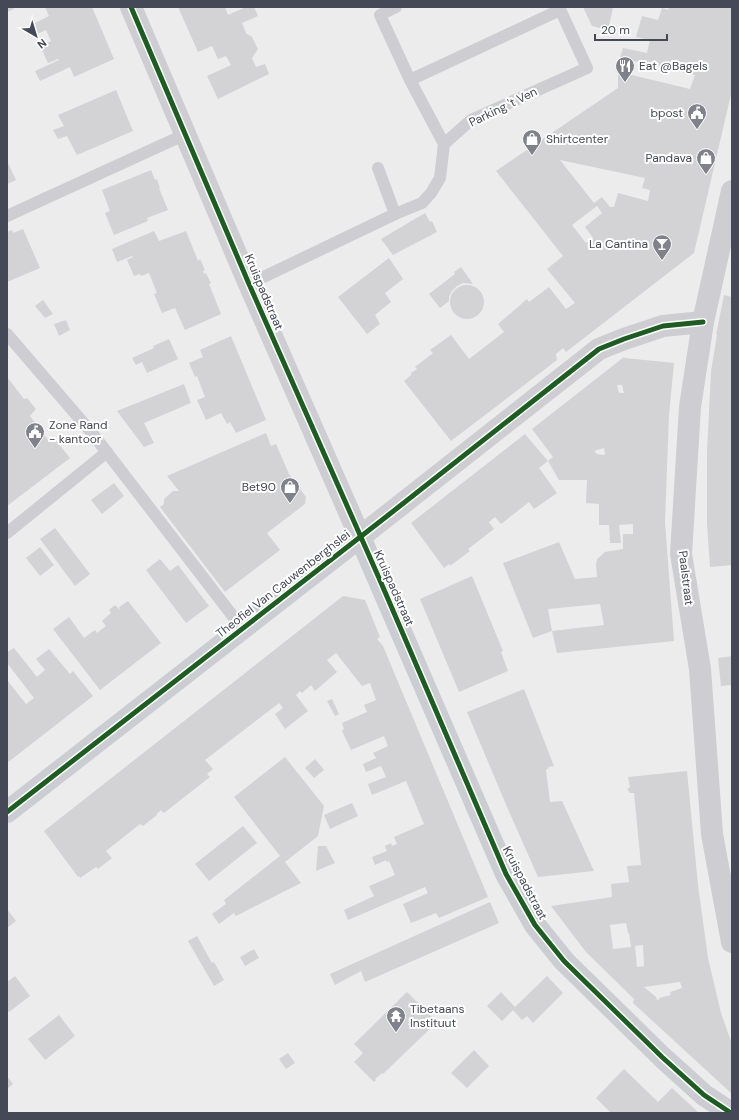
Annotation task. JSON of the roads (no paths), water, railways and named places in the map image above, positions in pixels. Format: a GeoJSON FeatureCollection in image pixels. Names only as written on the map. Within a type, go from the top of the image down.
{"type":"FeatureCollection","features":[{"type":"Feature","properties":{"kind":"street","name":"Kruispadstraat"},"geometry":{"type":"LineString","coordinates":[[132,7],[250,284],[506,874],[535,925],[564,961],[662,1057],[704,1094],[731,1113]]}},
{"type":"Feature","properties":{"kind":"street","name":"Paalstraat"},"geometry":{"type":"LineString","coordinates":[[732,191],[703,322],[690,407],[681,554],[700,669],[712,834],[732,942]]}},
{"type":"Feature","properties":{"kind":"street","name":"Theofiel Van Cauwenberghslei"},"geometry":{"type":"LineString","coordinates":[[7,812],[599,349],[663,326],[703,322]]}},
{"type":"Feature","properties":{"kind":"lane"},"geometry":{"type":"LineString","coordinates":[[250,284],[395,214],[422,203],[431,194],[440,178],[444,144],[410,80],[380,15],[396,7]]}},
{"type":"Feature","properties":{"kind":"lane"},"geometry":{"type":"LineString","coordinates":[[410,80],[559,8]]}},
{"type":"Feature","properties":{"kind":"lane","name":"Parking 't Ven"},"geometry":{"type":"LineString","coordinates":[[444,144],[471,120],[587,68],[559,8]]}},
{"type":"Feature","properties":{"kind":"lane"},"geometry":{"type":"LineString","coordinates":[[7,216],[186,134]]}},
{"type":"Feature","properties":{"kind":"lane"},"geometry":{"type":"LineString","coordinates":[[378,168],[395,214]]}},
{"type":"Feature","properties":{"kind":"lane"},"geometry":{"type":"LineString","coordinates":[[7,334],[107,452],[242,628]]}},
{"type":"Feature","properties":{"kind":"lane"},"geometry":{"type":"LineString","coordinates":[[7,533],[107,452]]}},
{"type":"Feature","properties":{"kind":"place","name":"Eat @Bagels"},"geometry":{"type":"Point","coordinates":[625,83]}},
{"type":"Feature","properties":{"kind":"place","name":"bpost"},"geometry":{"type":"Point","coordinates":[697,130]}},
{"type":"Feature","properties":{"kind":"place","name":"Shirtcenter"},"geometry":{"type":"Point","coordinates":[532,156]}},
{"type":"Feature","properties":{"kind":"place","name":"Pandava"},"geometry":{"type":"Point","coordinates":[706,175]}},
{"type":"Feature","properties":{"kind":"place","name":"La Cantina"},"geometry":{"type":"Point","coordinates":[662,261]}},
{"type":"Feature","properties":{"kind":"place","name":"Zone Rand - kantoor"},"geometry":{"type":"Point","coordinates":[35,449]}},
{"type":"Feature","properties":{"kind":"place","name":"Bet90"},"geometry":{"type":"Point","coordinates":[290,504]}},
{"type":"Feature","properties":{"kind":"place","name":"Tibetaans Instituut"},"geometry":{"type":"Point","coordinates":[396,1033]}}]}
